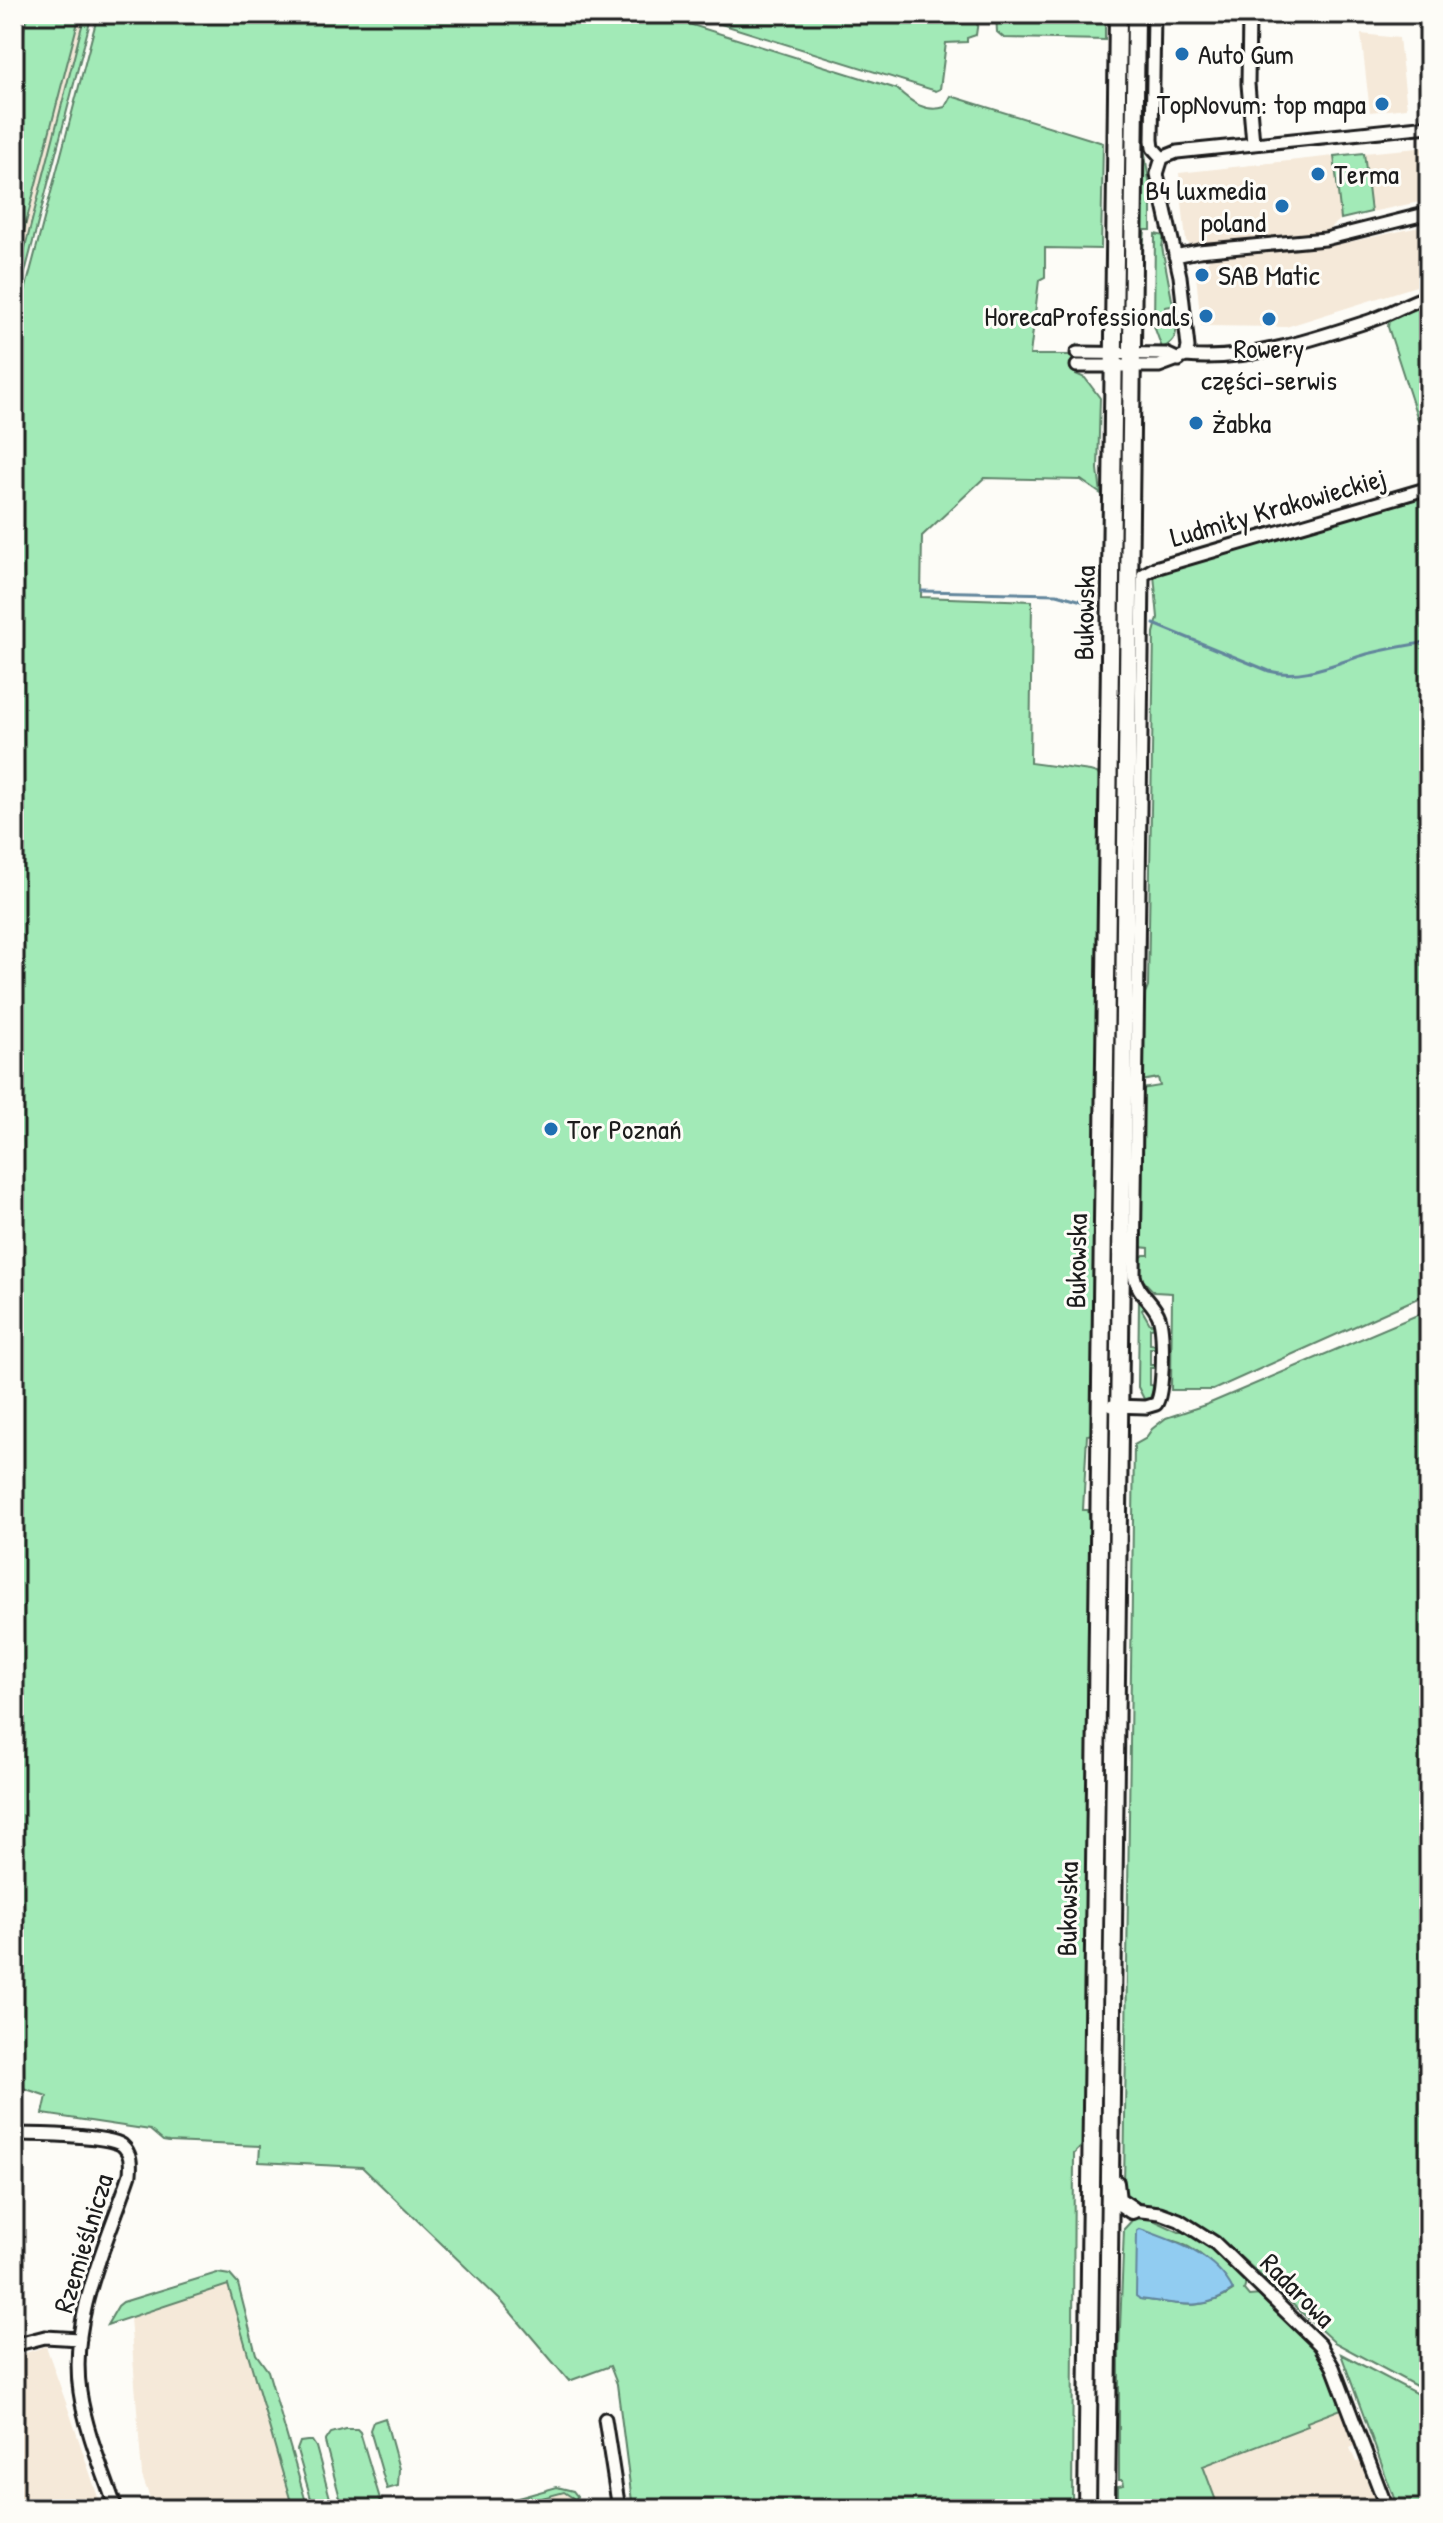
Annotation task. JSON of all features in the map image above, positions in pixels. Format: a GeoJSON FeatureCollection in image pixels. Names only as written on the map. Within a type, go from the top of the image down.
{"type":"FeatureCollection","features":[{"type":"Feature","properties":{"kind":"main road","name":"Bukowska"},"geometry":{"type":"LineString","coordinates":[[1087,2509],[1118,14]]}},
{"type":"Feature","properties":{"kind":"main road","name":"Bukowska"},"geometry":{"type":"LineString","coordinates":[[1106,2509],[1136,14]]}},
{"type":"Feature","properties":{"kind":"main road"},"geometry":{"type":"LineString","coordinates":[[1110,2003],[1117,2037],[1115,2195],[1121,2204],[1132,2210]]}},
{"type":"Feature","properties":{"kind":"main road"},"geometry":{"type":"LineString","coordinates":[[1090,2160],[1108,2160]]}},
{"type":"Feature","properties":{"kind":"main road"},"geometry":{"type":"LineString","coordinates":[[1107,2329],[1114,2294],[1115,2224],[1132,2210]]}},
{"type":"Feature","properties":{"kind":"street"},"geometry":{"type":"LineString","coordinates":[[1154,14],[1153,148],[1162,158]]}},
{"type":"Feature","properties":{"kind":"street"},"geometry":{"type":"LineString","coordinates":[[1249,14],[1248,84],[1253,143]]}},
{"type":"Feature","properties":{"kind":"street"},"geometry":{"type":"LineString","coordinates":[[1162,158],[1177,152],[1429,126]]}},
{"type":"Feature","properties":{"kind":"street"},"geometry":{"type":"LineString","coordinates":[[1162,158],[1157,174],[1183,298],[1188,347],[1182,358]]}},
{"type":"Feature","properties":{"kind":"street"},"geometry":{"type":"LineString","coordinates":[[1175,256],[1325,239],[1429,213]]}},
{"type":"Feature","properties":{"kind":"street"},"geometry":{"type":"LineString","coordinates":[[1077,366],[1113,360],[1166,365],[1182,358],[1236,355],[1284,346],[1376,319],[1408,302],[1429,296]]}},
{"type":"Feature","properties":{"kind":"street"},"geometry":{"type":"LineString","coordinates":[[1077,353],[1113,360]]}},
{"type":"Feature","properties":{"kind":"street","name":"Ludmiły Krakowieckiej"},"geometry":{"type":"LineString","coordinates":[[1118,1406],[1146,1407],[1156,1404],[1161,1390],[1161,1325],[1155,1309],[1140,1293],[1134,1275],[1143,575],[1155,568],[1429,488]]}},
{"type":"Feature","properties":{"kind":"street"},"geometry":{"type":"LineString","coordinates":[[1100,1406],[1118,1406]]}},
{"type":"Feature","properties":{"kind":"street","name":"Rzemieślnicza"},"geometry":{"type":"LineString","coordinates":[[14,2134],[116,2142],[128,2153],[131,2163],[85,2308],[80,2339],[80,2393],[116,2509]]}},
{"type":"Feature","properties":{"kind":"street","name":"Radarowa"},"geometry":{"type":"LineString","coordinates":[[1132,2210],[1160,2213],[1179,2220],[1215,2243],[1320,2345],[1333,2367],[1387,2509]]}},
{"type":"Feature","properties":{"kind":"street"},"geometry":{"type":"LineString","coordinates":[[14,2345],[45,2337],[80,2339]]}},
{"type":"Feature","properties":{"kind":"street"},"geometry":{"type":"LineString","coordinates":[[605,2419],[619,2509]]}},
{"type":"Feature","properties":{"kind":"shaded area"},"geometry":{"type":"Polygon","coordinates":[[[14,14],[92,14],[14,315],[14,14]]]}},
{"type":"Feature","properties":{"kind":"shaded area"},"geometry":{"type":"Polygon","coordinates":[[[1361,34],[1399,38],[1407,108],[1370,112],[1361,34]]]}},
{"type":"Feature","properties":{"kind":"shaded area"},"geometry":{"type":"Polygon","coordinates":[[[1429,147],[1429,200],[1371,212],[1364,153],[1429,147]]]}},
{"type":"Feature","properties":{"kind":"shaded area"},"geometry":{"type":"Polygon","coordinates":[[[1334,156],[1341,219],[1325,233],[1193,247],[1186,241],[1179,173],[1334,156]]]}},
{"type":"Feature","properties":{"kind":"shaded area"},"geometry":{"type":"Polygon","coordinates":[[[1429,225],[1429,282],[1286,327],[1201,326],[1195,264],[1207,263],[1212,255],[1344,243],[1429,225]]]}},
{"type":"Feature","properties":{"kind":"shaded area"},"geometry":{"type":"Polygon","coordinates":[[[228,2285],[293,2509],[154,2509],[142,2476],[130,2318],[228,2285]]]}},
{"type":"Feature","properties":{"kind":"shaded area"},"geometry":{"type":"Polygon","coordinates":[[[46,2346],[102,2509],[14,2509],[14,2357],[46,2346]]]}},
{"type":"Feature","properties":{"kind":"shaded area"},"geometry":{"type":"Polygon","coordinates":[[[1340,2405],[1356,2445],[1350,2448],[1356,2462],[1362,2461],[1380,2509],[1209,2509],[1192,2461],[1340,2405]]]}},
{"type":"Feature","properties":{"kind":"shaded area"},"geometry":{"type":"Polygon","coordinates":[[[564,2492],[587,2509],[501,2509],[564,2492]]]}},
{"type":"Feature","properties":{"kind":"green space"},"geometry":{"type":"Polygon","coordinates":[[[28,14],[80,14],[14,269],[14,66],[28,14]]]}},
{"type":"Feature","properties":{"kind":"green space"},"geometry":{"type":"Polygon","coordinates":[[[85,14],[92,14],[14,315],[14,291],[85,14]]]}},
{"type":"Feature","properties":{"kind":"green space","name":"Tor Poznań"},"geometry":{"type":"Polygon","coordinates":[[[98,14],[657,14],[897,89],[913,102],[931,109],[945,107],[951,96],[1103,143],[1101,249],[1045,248],[1045,277],[1039,280],[1030,355],[1070,355],[1077,346],[1076,374],[1085,378],[1100,398],[1098,469],[1101,494],[1081,480],[984,478],[922,536],[921,597],[1032,601],[1030,763],[1090,771],[1097,773],[1101,779],[1093,1434],[1087,1435],[1083,1510],[1088,1510],[1092,1530],[1084,2140],[1074,2154],[1072,2509],[633,2509],[617,2384],[610,2366],[569,2381],[502,2302],[362,2167],[259,2162],[260,2146],[169,2142],[150,2130],[43,2114],[47,2096],[14,2085],[14,333],[98,14]]]}},
{"type":"Feature","properties":{"kind":"green space"},"geometry":{"type":"Polygon","coordinates":[[[689,14],[979,14],[976,35],[967,38],[967,42],[946,43],[940,89],[936,91],[689,14]]]}},
{"type":"Feature","properties":{"kind":"green space"},"geometry":{"type":"Polygon","coordinates":[[[996,14],[1105,14],[1105,40],[1004,38],[997,32],[996,14]]]}},
{"type":"Feature","properties":{"kind":"green space"},"geometry":{"type":"Polygon","coordinates":[[[1144,14],[1145,38],[1149,42],[1145,48],[1145,83],[1148,87],[1144,148],[1151,194],[1151,230],[1145,230],[1142,259],[1144,14]]]}},
{"type":"Feature","properties":{"kind":"green space"},"geometry":{"type":"Polygon","coordinates":[[[1364,153],[1371,212],[1341,219],[1334,156],[1364,153]]]}},
{"type":"Feature","properties":{"kind":"green space"},"geometry":{"type":"Polygon","coordinates":[[[1155,234],[1164,236],[1162,247],[1172,300],[1177,305],[1165,307],[1166,314],[1176,313],[1176,329],[1172,342],[1162,348],[1154,326],[1155,234]]]}},
{"type":"Feature","properties":{"kind":"green space"},"geometry":{"type":"Polygon","coordinates":[[[1429,303],[1429,454],[1388,327],[1389,320],[1403,310],[1429,303]]]}},
{"type":"Feature","properties":{"kind":"green space"},"geometry":{"type":"Polygon","coordinates":[[[1429,495],[1429,1293],[1213,1390],[1171,1390],[1172,1293],[1154,1292],[1139,1276],[1139,1259],[1149,1255],[1149,1248],[1139,1247],[1141,1089],[1160,1086],[1158,1078],[1141,1081],[1144,997],[1148,987],[1154,633],[1158,618],[1154,575],[1429,495]]]}},
{"type":"Feature","properties":{"kind":"green space"},"geometry":{"type":"Polygon","coordinates":[[[1121,522],[1118,748],[1116,748],[1118,523],[1121,522]]]}},
{"type":"Feature","properties":{"kind":"green space"},"geometry":{"type":"Polygon","coordinates":[[[1116,788],[1119,789],[1113,1268],[1110,1268],[1116,788]]]}},
{"type":"Feature","properties":{"kind":"green space"},"geometry":{"type":"Polygon","coordinates":[[[1139,1299],[1146,1305],[1142,1310],[1150,1324],[1157,1323],[1157,1327],[1150,1328],[1150,1344],[1157,1345],[1157,1348],[1150,1348],[1150,1365],[1157,1365],[1157,1368],[1150,1368],[1150,1385],[1156,1386],[1156,1390],[1150,1398],[1144,1399],[1138,1387],[1139,1299]]]}},
{"type":"Feature","properties":{"kind":"green space"},"geometry":{"type":"Polygon","coordinates":[[[1429,1310],[1429,2393],[1334,2342],[1222,2240],[1168,2210],[1131,2201],[1124,2191],[1134,1445],[1145,1439],[1166,1418],[1208,1404],[1429,1310]]]}},
{"type":"Feature","properties":{"kind":"green space"},"geometry":{"type":"Polygon","coordinates":[[[1106,1440],[1111,1440],[1098,2139],[1106,1440]]]}},
{"type":"Feature","properties":{"kind":"green space"},"geometry":{"type":"Polygon","coordinates":[[[1124,1440],[1128,1445],[1121,2032],[1118,2002],[1124,1440]]]}},
{"type":"Feature","properties":{"kind":"green space"},"geometry":{"type":"Polygon","coordinates":[[[1098,2182],[1101,2183],[1099,2509],[1094,2509],[1098,2182]]]}},
{"type":"Feature","properties":{"kind":"green space"},"geometry":{"type":"Polygon","coordinates":[[[1136,2216],[1149,2218],[1179,2232],[1190,2232],[1212,2247],[1247,2280],[1244,2290],[1249,2296],[1261,2295],[1314,2348],[1344,2408],[1307,2422],[1308,2426],[1203,2466],[1219,2509],[1118,2509],[1118,2486],[1124,2485],[1123,2480],[1119,2480],[1119,2353],[1124,2229],[1136,2216]],[[1171,2240],[1140,2299],[1188,2305],[1210,2302],[1233,2291],[1207,2260],[1171,2240]]]}},
{"type":"Feature","properties":{"kind":"green space"},"geometry":{"type":"Polygon","coordinates":[[[217,2273],[230,2275],[238,2284],[256,2354],[268,2371],[308,2509],[293,2509],[228,2285],[107,2325],[123,2302],[217,2273]]]}},
{"type":"Feature","properties":{"kind":"green space"},"geometry":{"type":"Polygon","coordinates":[[[1341,2354],[1429,2400],[1429,2509],[1398,2509],[1341,2354]]]}},
{"type":"Feature","properties":{"kind":"green space"},"geometry":{"type":"Polygon","coordinates":[[[385,2418],[399,2469],[398,2486],[387,2489],[370,2430],[373,2422],[385,2418]]]}},
{"type":"Feature","properties":{"kind":"green space"},"geometry":{"type":"Polygon","coordinates":[[[346,2429],[360,2432],[383,2509],[343,2509],[325,2442],[331,2433],[346,2429]]]}},
{"type":"Feature","properties":{"kind":"green space"},"geometry":{"type":"Polygon","coordinates":[[[312,2441],[333,2509],[314,2509],[297,2450],[300,2442],[312,2441]]]}},
{"type":"Feature","properties":{"kind":"green space"},"geometry":{"type":"Polygon","coordinates":[[[557,2487],[573,2491],[576,2500],[564,2492],[501,2509],[479,2509],[557,2487]]]}},
{"type":"Feature","properties":{"kind":"water"},"geometry":{"type":"Polygon","coordinates":[[[1140,2229],[1180,2244],[1205,2258],[1226,2278],[1233,2290],[1199,2304],[1140,2299],[1136,2296],[1137,2231],[1140,2229]]]}},
{"type":"Feature","properties":{"kind":"waterway"},"geometry":{"type":"LineString","coordinates":[[922,591],[1057,594],[1082,601]]}},
{"type":"Feature","properties":{"kind":"waterway"},"geometry":{"type":"LineString","coordinates":[[1154,624],[1269,671],[1281,673],[1306,672],[1367,654],[1429,642]]}},
{"type":"Feature","properties":{"kind":"place","name":"Auto Gum"},"geometry":{"type":"Point","coordinates":[1182,54]}},
{"type":"Feature","properties":{"kind":"place","name":"TopNovum: top mapa"},"geometry":{"type":"Point","coordinates":[1382,104]}},
{"type":"Feature","properties":{"kind":"place","name":"Terma"},"geometry":{"type":"Point","coordinates":[1318,174]}},
{"type":"Feature","properties":{"kind":"place","name":"B4 luxmedia poland"},"geometry":{"type":"Point","coordinates":[1282,206]}},
{"type":"Feature","properties":{"kind":"place","name":"SAB Matic"},"geometry":{"type":"Point","coordinates":[1202,275]}},
{"type":"Feature","properties":{"kind":"place","name":"HorecaProfessionals"},"geometry":{"type":"Point","coordinates":[1206,316]}},
{"type":"Feature","properties":{"kind":"place","name":"Rowery części-serwis"},"geometry":{"type":"Point","coordinates":[1269,319]}},
{"type":"Feature","properties":{"kind":"place","name":"Żabka"},"geometry":{"type":"Point","coordinates":[1196,423]}},
{"type":"Feature","properties":{"kind":"place","name":"Tor Poznań"},"geometry":{"type":"Point","coordinates":[551,1129]}}]}
